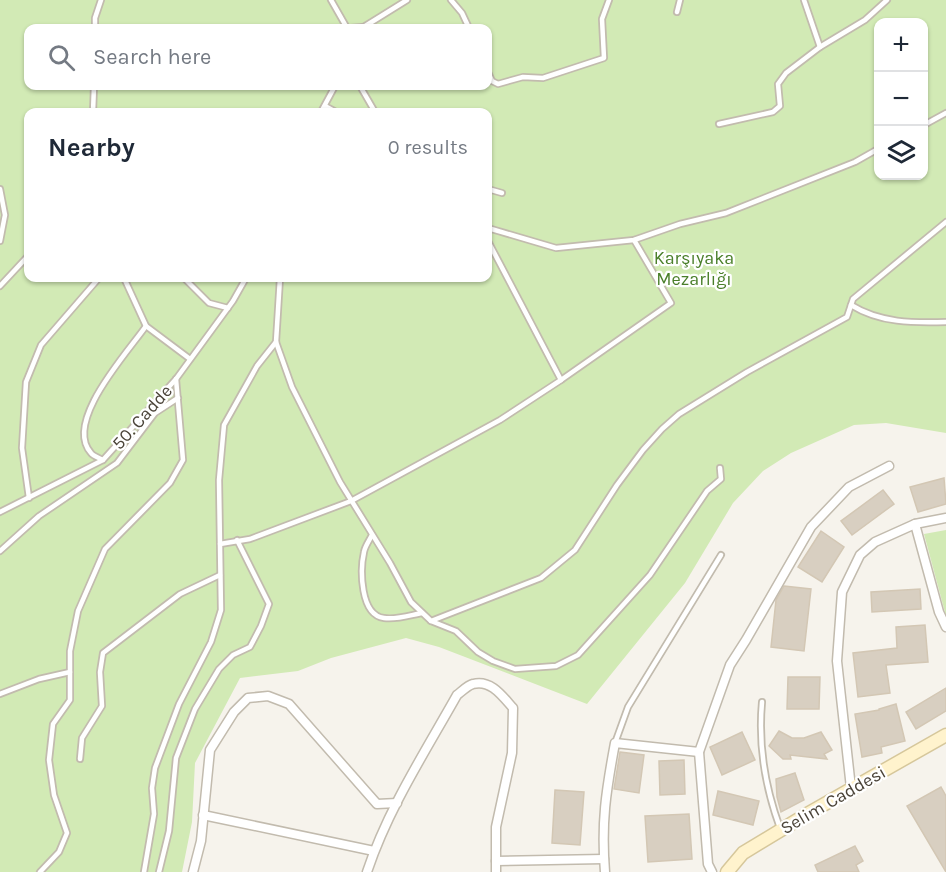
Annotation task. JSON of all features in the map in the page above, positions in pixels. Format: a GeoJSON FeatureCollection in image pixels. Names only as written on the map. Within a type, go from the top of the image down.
{"type":"FeatureCollection","features":[{"type":"Feature","properties":{"kind":"main road","name":"Selim Caddesi"},"geometry":{"type":"LineString","coordinates":[[727,872],[743,853],[946,735]]}},
{"type":"Feature","properties":{"kind":"street"},"geometry":{"type":"LineString","coordinates":[[712,872],[708,864],[699,752],[730,665],[811,527],[849,487],[889,466]]}},
{"type":"Feature","properties":{"kind":"street"},"geometry":{"type":"LineString","coordinates":[[852,789],[837,661],[842,592],[860,555],[875,542],[915,524],[946,518]]}},
{"type":"Feature","properties":{"kind":"street"},"geometry":{"type":"LineString","coordinates":[[915,524],[939,612],[946,627]]}},
{"type":"Feature","properties":{"kind":"street"},"geometry":{"type":"LineString","coordinates":[[367,872],[374,850],[397,803],[457,695],[473,684],[488,684],[513,708],[512,753],[496,827],[496,872]]}},
{"type":"Feature","properties":{"kind":"street"},"geometry":{"type":"LineString","coordinates":[[193,872],[201,841],[210,750],[234,712],[248,698],[268,696],[289,704],[377,804],[397,803]]}},
{"type":"Feature","properties":{"kind":"street"},"geometry":{"type":"LineString","coordinates":[[605,872],[603,810],[615,743],[699,752]]}},
{"type":"Feature","properties":{"kind":"street"},"geometry":{"type":"LineString","coordinates":[[203,815],[374,850]]}},
{"type":"Feature","properties":{"kind":"street"},"geometry":{"type":"LineString","coordinates":[[496,861],[604,860]]}},
{"type":"Feature","properties":{"kind":"lane"},"geometry":{"type":"LineString","coordinates":[[95,24],[100,0]]}},
{"type":"Feature","properties":{"kind":"lane"},"geometry":{"type":"LineString","coordinates":[[331,0],[346,24]]}},
{"type":"Feature","properties":{"kind":"lane"},"geometry":{"type":"LineString","coordinates":[[369,24],[407,0]]}},
{"type":"Feature","properties":{"kind":"lane"},"geometry":{"type":"LineString","coordinates":[[451,0],[462,13],[467,24]]}},
{"type":"Feature","properties":{"kind":"lane"},"geometry":{"type":"LineString","coordinates":[[492,81],[498,84],[523,77],[543,78],[604,58],[602,20],[609,0]]}},
{"type":"Feature","properties":{"kind":"lane"},"geometry":{"type":"LineString","coordinates":[[677,12],[681,0]]}},
{"type":"Feature","properties":{"kind":"lane"},"geometry":{"type":"LineString","coordinates":[[804,0],[820,46]]}},
{"type":"Feature","properties":{"kind":"lane"},"geometry":{"type":"LineString","coordinates":[[719,124],[773,112],[780,106],[778,84],[786,73],[820,46],[865,20],[887,0]]}},
{"type":"Feature","properties":{"kind":"lane"},"geometry":{"type":"LineString","coordinates":[[93,108],[94,90]]}},
{"type":"Feature","properties":{"kind":"lane"},"geometry":{"type":"LineString","coordinates":[[329,108],[325,106],[333,90]]}},
{"type":"Feature","properties":{"kind":"lane"},"geometry":{"type":"LineString","coordinates":[[362,90],[373,108]]}},
{"type":"Feature","properties":{"kind":"lane"},"geometry":{"type":"LineString","coordinates":[[928,123],[946,113]]}},
{"type":"Feature","properties":{"kind":"lane"},"geometry":{"type":"LineString","coordinates":[[492,229],[556,248],[634,240],[680,224],[726,213],[855,162],[874,152]]}},
{"type":"Feature","properties":{"kind":"lane"},"geometry":{"type":"LineString","coordinates":[[0,190],[5,215],[0,242]]}},
{"type":"Feature","properties":{"kind":"lane"},"geometry":{"type":"LineString","coordinates":[[492,190],[502,193]]}},
{"type":"Feature","properties":{"kind":"lane"},"geometry":{"type":"LineString","coordinates":[[431,621],[541,578],[575,550],[617,485],[662,429],[680,414],[747,372],[847,317],[853,299],[946,222]]}},
{"type":"Feature","properties":{"kind":"lane"},"geometry":{"type":"LineString","coordinates":[[220,544],[250,539],[351,501],[500,420],[670,303],[634,240]]}},
{"type":"Feature","properties":{"kind":"lane"},"geometry":{"type":"LineString","coordinates":[[492,249],[561,380]]}},
{"type":"Feature","properties":{"kind":"lane"},"geometry":{"type":"LineString","coordinates":[[0,286],[24,260]]}},
{"type":"Feature","properties":{"kind":"lane"},"geometry":{"type":"LineString","coordinates":[[29,498],[22,448],[26,382],[41,345],[96,282]]}},
{"type":"Feature","properties":{"kind":"lane"},"geometry":{"type":"LineString","coordinates":[[126,282],[146,326],[190,359]]}},
{"type":"Feature","properties":{"kind":"lane"},"geometry":{"type":"LineString","coordinates":[[188,282],[209,303],[228,308]]}},
{"type":"Feature","properties":{"kind":"lane","name":"50. Cadde"},"geometry":{"type":"LineString","coordinates":[[0,512],[103,460],[176,379],[228,308],[244,282]]}},
{"type":"Feature","properties":{"kind":"lane"},"geometry":{"type":"LineString","coordinates":[[280,282],[276,342],[292,387],[351,501],[390,563],[411,602],[431,621],[456,631],[478,652],[493,660],[515,669],[556,666],[578,655],[651,575],[707,491],[721,479],[720,468]]}},
{"type":"Feature","properties":{"kind":"lane"},"geometry":{"type":"LineString","coordinates":[[851,305],[874,316],[909,323],[946,322]]}},
{"type":"Feature","properties":{"kind":"lane"},"geometry":{"type":"LineString","coordinates":[[103,460],[90,453],[84,438],[85,419],[96,394],[146,326]]}},
{"type":"Feature","properties":{"kind":"lane"},"geometry":{"type":"LineString","coordinates":[[144,872],[154,814],[152,788],[155,768],[179,704],[211,642],[221,610],[219,480],[224,425],[257,366],[276,342]]}},
{"type":"Feature","properties":{"kind":"lane"},"geometry":{"type":"LineString","coordinates":[[40,872],[59,852],[67,833],[54,795],[49,760],[53,724],[70,700],[70,651],[78,612],[105,549],[170,483],[183,460],[176,379]]}},
{"type":"Feature","properties":{"kind":"lane"},"geometry":{"type":"LineString","coordinates":[[0,551],[39,516],[117,463],[155,413],[178,399]]}},
{"type":"Feature","properties":{"kind":"lane"},"geometry":{"type":"LineString","coordinates":[[372,535],[364,549],[362,568],[363,590],[367,604],[376,616],[386,619],[422,613]]}},
{"type":"Feature","properties":{"kind":"lane"},"geometry":{"type":"LineString","coordinates":[[159,872],[169,831],[176,758],[195,709],[219,669],[233,655],[250,647],[269,604],[237,540]]}},
{"type":"Feature","properties":{"kind":"lane"},"geometry":{"type":"LineString","coordinates":[[615,743],[628,707],[721,555]]}},
{"type":"Feature","properties":{"kind":"lane"},"geometry":{"type":"LineString","coordinates":[[80,759],[81,738],[102,706],[100,672],[103,653],[180,594],[220,575]]}},
{"type":"Feature","properties":{"kind":"lane"},"geometry":{"type":"LineString","coordinates":[[0,694],[70,672]]}},
{"type":"Feature","properties":{"kind":"lane"},"geometry":{"type":"LineString","coordinates":[[762,702],[762,759],[770,798],[781,830]]}},
{"type":"Feature","properties":{"kind":"green space","name":"Karşıyaka Mezarlığı"},"geometry":{"type":"Polygon","coordinates":[[[0,0],[946,0],[946,433],[886,423],[854,425],[791,453],[763,471],[733,503],[685,583],[587,704],[439,647],[406,638],[331,658],[298,671],[240,678],[195,763],[192,822],[182,872],[0,872],[0,0]]]}},
{"type":"Feature","properties":{"kind":"green space"},"geometry":{"type":"Polygon","coordinates":[[[946,530],[946,616],[924,534],[946,530]]]}},
{"type":"Feature","properties":{"kind":"building"},"geometry":{"type":"Polygon","coordinates":[[[944,478],[946,504],[918,512],[910,487],[944,478]]]}},
{"type":"Feature","properties":{"kind":"building"},"geometry":{"type":"Polygon","coordinates":[[[883,490],[894,504],[852,535],[841,521],[883,490]]]}},
{"type":"Feature","properties":{"kind":"building"},"geometry":{"type":"Polygon","coordinates":[[[821,531],[844,547],[822,582],[798,567],[821,531]]]}},
{"type":"Feature","properties":{"kind":"building"},"geometry":{"type":"Polygon","coordinates":[[[784,586],[811,589],[804,651],[771,647],[776,600],[784,586]]]}},
{"type":"Feature","properties":{"kind":"building"},"geometry":{"type":"Polygon","coordinates":[[[920,589],[921,609],[872,612],[871,592],[920,589]]]}},
{"type":"Feature","properties":{"kind":"building"},"geometry":{"type":"Polygon","coordinates":[[[925,625],[928,662],[886,665],[890,693],[858,697],[853,653],[897,648],[896,627],[925,625]]]}},
{"type":"Feature","properties":{"kind":"building"},"geometry":{"type":"Polygon","coordinates":[[[788,677],[820,677],[819,709],[787,709],[788,677]]]}},
{"type":"Feature","properties":{"kind":"building"},"geometry":{"type":"Polygon","coordinates":[[[946,688],[946,711],[916,729],[906,712],[946,688]]]}},
{"type":"Feature","properties":{"kind":"building"},"geometry":{"type":"Polygon","coordinates":[[[896,704],[905,741],[881,747],[882,753],[862,757],[855,714],[879,710],[896,704]]]}},
{"type":"Feature","properties":{"kind":"building"},"geometry":{"type":"Polygon","coordinates":[[[779,731],[792,738],[804,738],[821,732],[832,750],[824,754],[827,759],[790,755],[791,759],[783,759],[769,746],[779,731]]]}},
{"type":"Feature","properties":{"kind":"building"},"geometry":{"type":"Polygon","coordinates":[[[742,732],[755,760],[722,775],[710,747],[742,732]]]}},
{"type":"Feature","properties":{"kind":"building"},"geometry":{"type":"Polygon","coordinates":[[[620,752],[644,755],[639,793],[614,789],[620,752]]]}},
{"type":"Feature","properties":{"kind":"building"},"geometry":{"type":"Polygon","coordinates":[[[684,760],[685,794],[660,795],[659,761],[684,760]]]}},
{"type":"Feature","properties":{"kind":"building"},"geometry":{"type":"Polygon","coordinates":[[[795,773],[804,800],[781,812],[776,779],[795,773]]]}},
{"type":"Feature","properties":{"kind":"building"},"geometry":{"type":"Polygon","coordinates":[[[941,787],[946,796],[946,872],[907,806],[941,787]]]}},
{"type":"Feature","properties":{"kind":"building"},"geometry":{"type":"Polygon","coordinates":[[[555,790],[584,792],[580,845],[552,843],[555,790]]]}},
{"type":"Feature","properties":{"kind":"building"},"geometry":{"type":"Polygon","coordinates":[[[718,791],[759,801],[753,825],[713,815],[718,791]]]}},
{"type":"Feature","properties":{"kind":"building"},"geometry":{"type":"Polygon","coordinates":[[[689,814],[692,859],[648,862],[645,816],[689,814]]]}},
{"type":"Feature","properties":{"kind":"building"},"geometry":{"type":"Polygon","coordinates":[[[855,846],[863,861],[856,865],[859,872],[818,872],[815,865],[855,846]]]}}]}
